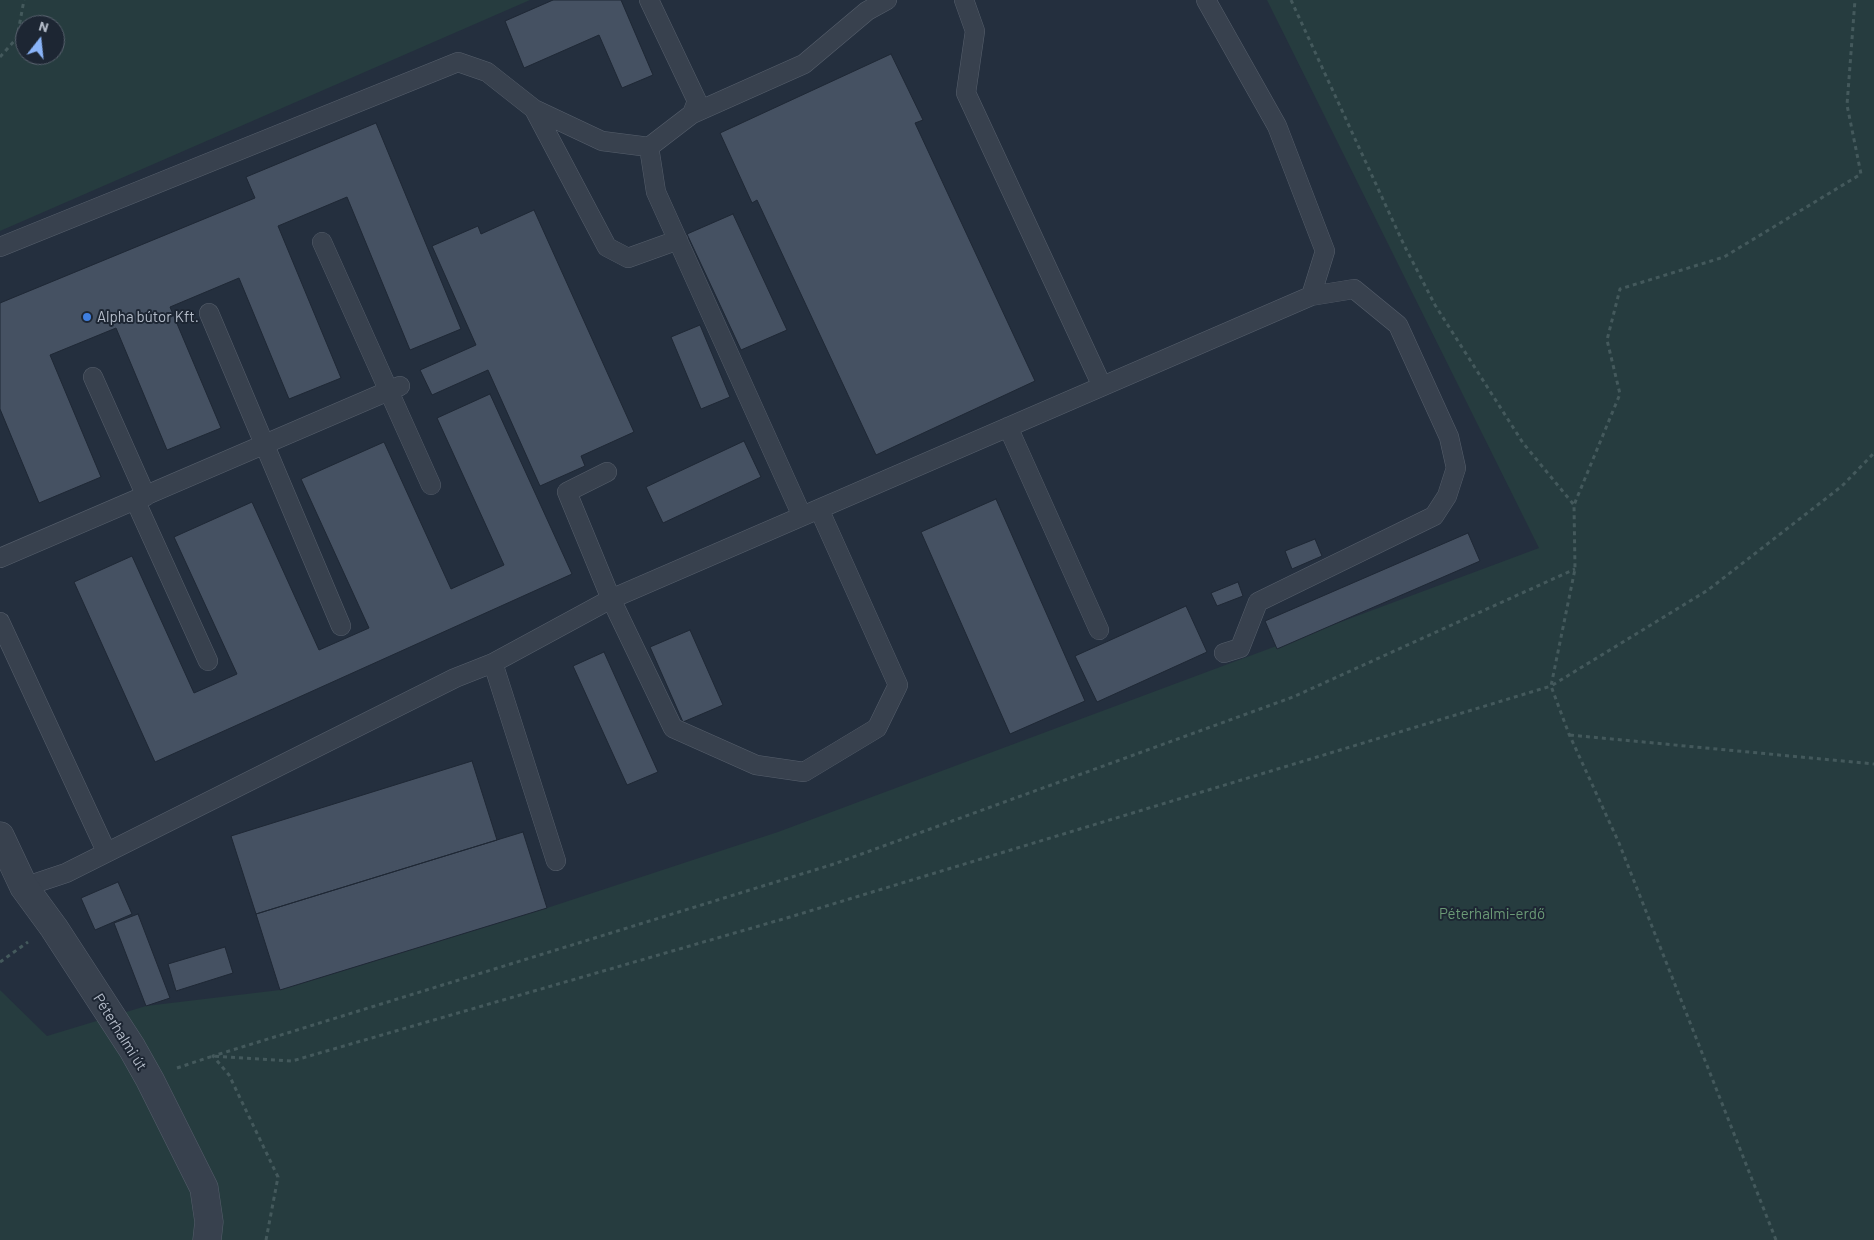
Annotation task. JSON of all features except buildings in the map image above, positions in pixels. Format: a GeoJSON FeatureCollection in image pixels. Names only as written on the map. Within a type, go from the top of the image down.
{"type":"FeatureCollection","features":[{"type":"Feature","properties":{"kind":"street","name":"Péterhalmi út"},"geometry":{"type":"LineString","coordinates":[[0,836],[24,888],[54,928],[132,1048],[150,1080],[204,1188],[209,1222],[207,1240]]}},
{"type":"Feature","properties":{"kind":"lane"},"geometry":{"type":"LineString","coordinates":[[649,0],[698,101],[692,114]]}},
{"type":"Feature","properties":{"kind":"lane"},"geometry":{"type":"LineString","coordinates":[[0,247],[458,62],[487,72],[534,108],[602,141],[649,147],[692,114],[804,64],[867,11],[887,0]]}},
{"type":"Feature","properties":{"kind":"lane"},"geometry":{"type":"LineString","coordinates":[[964,0],[975,31],[966,94],[1102,386]]}},
{"type":"Feature","properties":{"kind":"lane"},"geometry":{"type":"LineString","coordinates":[[1206,0],[1277,126],[1325,251],[1311,296]]}},
{"type":"Feature","properties":{"kind":"lane"},"geometry":{"type":"LineString","coordinates":[[534,108],[607,246],[628,258],[678,240]]}},
{"type":"Feature","properties":{"kind":"lane"},"geometry":{"type":"LineString","coordinates":[[607,472],[567,492],[611,600],[673,728],[756,765],[804,772],[877,728],[898,684],[811,513],[678,240],[656,192],[649,147]]}},
{"type":"Feature","properties":{"kind":"lane"},"geometry":{"type":"LineString","coordinates":[[322,242],[395,389],[432,485]]}},
{"type":"Feature","properties":{"kind":"lane"},"geometry":{"type":"LineString","coordinates":[[24,888],[66,873],[106,851],[454,678],[493,663],[611,600],[1311,296],[1354,289],[1398,325],[1449,437],[1456,468],[1447,496],[1434,516],[1258,602],[1240,648],[1224,653]]}},
{"type":"Feature","properties":{"kind":"lane"},"geometry":{"type":"LineString","coordinates":[[209,313],[341,626]]}},
{"type":"Feature","properties":{"kind":"lane"},"geometry":{"type":"LineString","coordinates":[[93,377],[208,661]]}},
{"type":"Feature","properties":{"kind":"lane"},"geometry":{"type":"LineString","coordinates":[[0,558],[395,389]]}},
{"type":"Feature","properties":{"kind":"lane"},"geometry":{"type":"LineString","coordinates":[[1008,427],[1099,630]]}},
{"type":"Feature","properties":{"kind":"lane"},"geometry":{"type":"LineString","coordinates":[[0,622],[106,851]]}},
{"type":"Feature","properties":{"kind":"lane"},"geometry":{"type":"LineString","coordinates":[[493,663],[556,861]]}},
{"type":"Feature","properties":{"kind":"path"},"geometry":{"type":"LineString","coordinates":[[0,57],[16,38],[24,0]]}},
{"type":"Feature","properties":{"kind":"path"},"geometry":{"type":"LineString","coordinates":[[1291,0],[1404,245],[1435,305],[1523,443],[1574,506]]}},
{"type":"Feature","properties":{"kind":"path"},"geometry":{"type":"LineString","coordinates":[[1776,1240],[1619,843],[1570,734],[1551,686],[1575,569],[1574,506],[1620,394],[1607,340],[1620,289],[1724,257],[1861,174],[1847,105],[1855,0]]}},
{"type":"Feature","properties":{"kind":"path"},"geometry":{"type":"LineString","coordinates":[[213,1056],[292,1061],[790,917],[1551,686],[1708,590],[1842,486],[1874,453]]}},
{"type":"Feature","properties":{"kind":"path"},"geometry":{"type":"LineString","coordinates":[[150,1080],[213,1056],[834,864],[1293,697],[1575,569]]}},
{"type":"Feature","properties":{"kind":"path"},"geometry":{"type":"LineString","coordinates":[[1570,734],[1874,764]]}},
{"type":"Feature","properties":{"kind":"path"},"geometry":{"type":"LineString","coordinates":[[213,1056],[229,1075],[278,1177],[266,1240]]}},
{"type":"Feature","properties":{"kind":"green space"},"geometry":{"type":"Polygon","coordinates":[[[0,0],[530,0],[0,231],[0,0]]]}},
{"type":"Feature","properties":{"kind":"green space","name":"Péterhalmi-erdő"},"geometry":{"type":"Polygon","coordinates":[[[1267,0],[1874,0],[1874,1240],[0,1240],[0,990],[47,1036],[146,1006],[280,990],[547,908],[778,832],[1539,548],[1267,0]]]}},
{"type":"Feature","properties":{"kind":"place","name":"Alpha bútor Kft."},"geometry":{"type":"Point","coordinates":[87,317]}}]}
